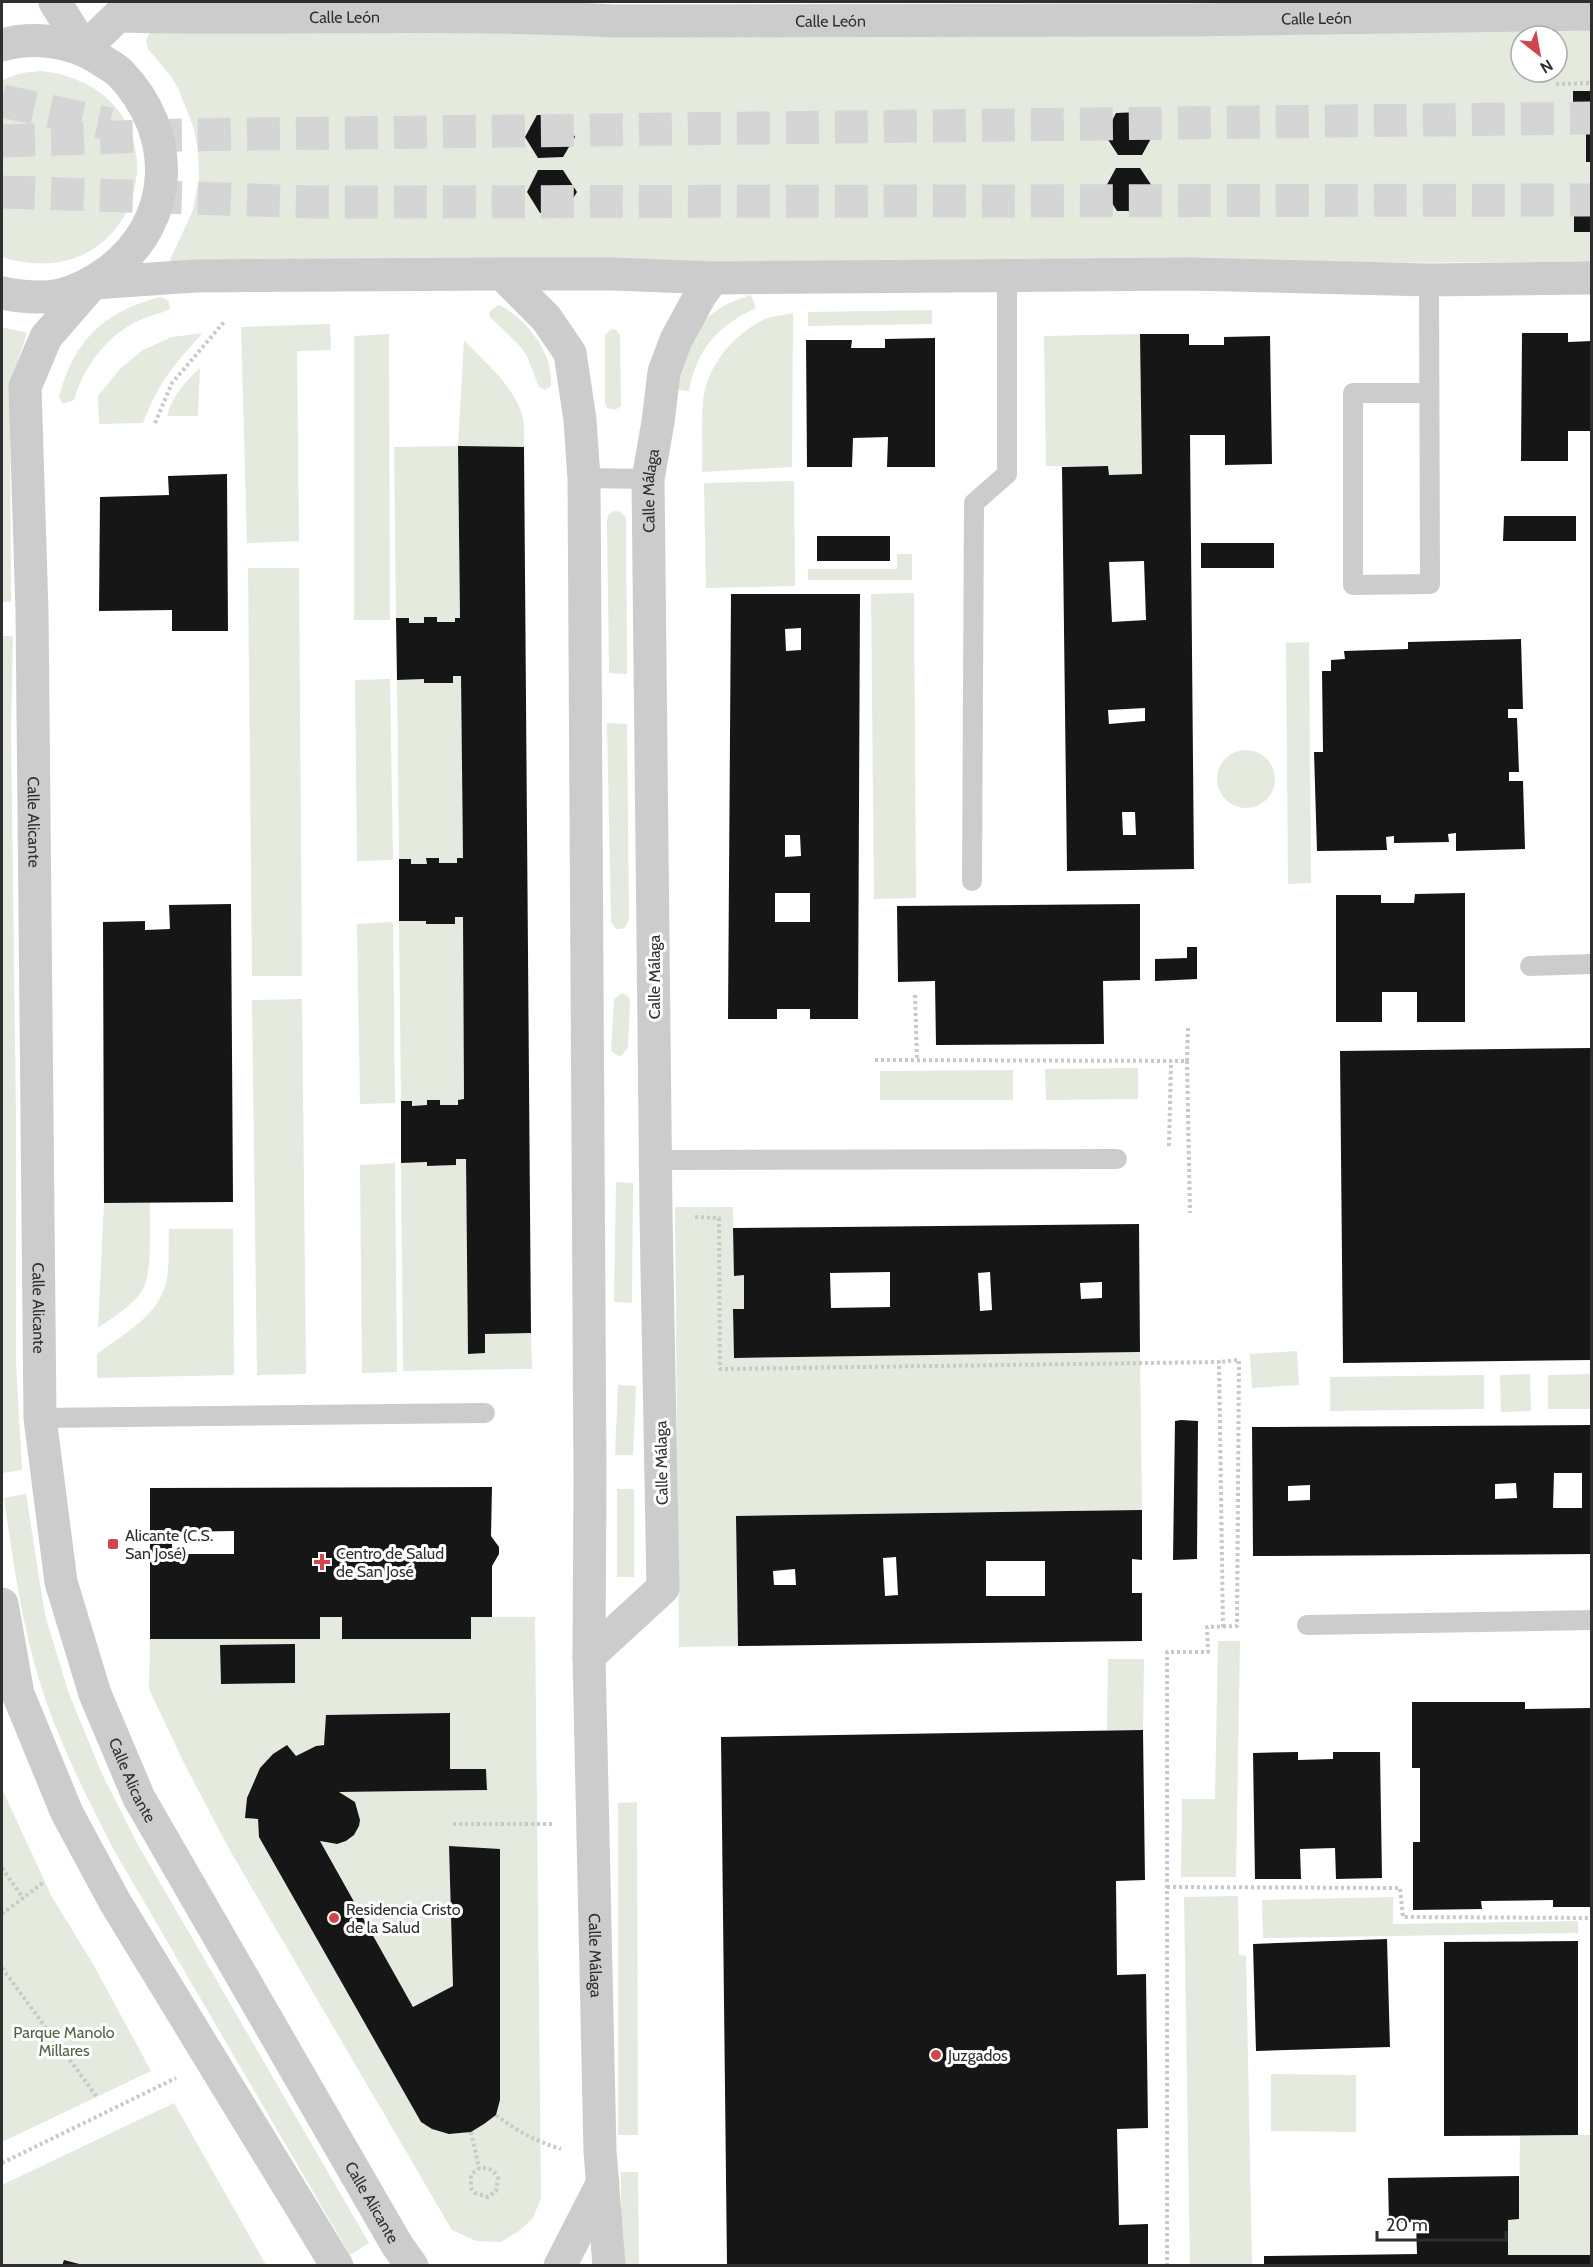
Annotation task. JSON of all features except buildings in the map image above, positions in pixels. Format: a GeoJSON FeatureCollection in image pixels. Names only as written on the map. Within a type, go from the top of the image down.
{"type":"FeatureCollection","features":[{"type":"Feature","properties":{"kind":"street"},"geometry":{"type":"LineString","coordinates":[[55,2],[84,50]]}},
{"type":"Feature","properties":{"kind":"street","name":"Calle León"},"geometry":{"type":"LineString","coordinates":[[84,50],[118,16],[190,18],[533,9],[615,21],[685,11],[1188,20],[1592,14]]}},
{"type":"Feature","properties":{"kind":"street"},"geometry":{"type":"LineString","coordinates":[[2,45],[13,41],[49,41],[84,50],[119,72],[145,104],[160,142],[162,184],[150,224],[126,258],[93,283]]}},
{"type":"Feature","properties":{"kind":"street","name":"Calle Málaga"},"geometry":{"type":"LineString","coordinates":[[502,274],[546,318],[570,353],[580,420],[584,478],[589,1656],[602,2166],[609,2265]]}},
{"type":"Feature","properties":{"kind":"street"},"geometry":{"type":"LineString","coordinates":[[2,293],[27,298],[60,295],[93,283],[195,276],[614,274],[713,278],[1188,274],[1429,280],[1592,278]]}},
{"type":"Feature","properties":{"kind":"street","name":"Calle Málaga"},"geometry":{"type":"LineString","coordinates":[[589,1656],[663,1588],[655,1160],[648,479],[664,372],[676,340],[701,294],[713,278]]}},
{"type":"Feature","properties":{"kind":"street","name":"Calle Alicante"},"geometry":{"type":"LineString","coordinates":[[93,283],[46,338],[25,387],[32,612],[40,1418],[61,1582],[95,1694],[139,1798],[391,2235],[412,2265]]}},
{"type":"Feature","properties":{"kind":"street"},"geometry":{"type":"LineString","coordinates":[[2,1604],[18,1694],[67,1813],[115,1902],[338,2265]]}},
{"type":"Feature","properties":{"kind":"street","name":"Calle Málaga"},"geometry":{"type":"LineString","coordinates":[[560,2265],[602,2166]]}},
{"type":"Feature","properties":{"kind":"lane"},"geometry":{"type":"LineString","coordinates":[[972,881],[974,503],[1007,474],[1007,276]]}},
{"type":"Feature","properties":{"kind":"lane"},"geometry":{"type":"LineString","coordinates":[[1429,280],[1430,585],[1353,585],[1353,393],[1429,393]]}},
{"type":"Feature","properties":{"kind":"lane"},"geometry":{"type":"LineString","coordinates":[[584,478],[648,479]]}},
{"type":"Feature","properties":{"kind":"lane"},"geometry":{"type":"LineString","coordinates":[[1530,966],[1592,964]]}},
{"type":"Feature","properties":{"kind":"lane"},"geometry":{"type":"LineString","coordinates":[[655,1160],[1117,1159]]}},
{"type":"Feature","properties":{"kind":"lane"},"geometry":{"type":"LineString","coordinates":[[40,1418],[485,1413]]}},
{"type":"Feature","properties":{"kind":"lane"},"geometry":{"type":"LineString","coordinates":[[1307,1625],[1592,1620]]}},
{"type":"Feature","properties":{"kind":"path"},"geometry":{"type":"LineString","coordinates":[[1569,84],[1592,83]]}},
{"type":"Feature","properties":{"kind":"path"},"geometry":{"type":"LineString","coordinates":[[155,423],[172,383],[224,322]]}},
{"type":"Feature","properties":{"kind":"path"},"geometry":{"type":"LineString","coordinates":[[915,995],[917,1059]]}},
{"type":"Feature","properties":{"kind":"path"},"geometry":{"type":"LineString","coordinates":[[1188,1027],[1190,1213]]}},
{"type":"Feature","properties":{"kind":"path"},"geometry":{"type":"LineString","coordinates":[[875,1060],[1187,1061]]}},
{"type":"Feature","properties":{"kind":"path"},"geometry":{"type":"LineString","coordinates":[[1169,1146],[1171,1061]]}},
{"type":"Feature","properties":{"kind":"path"},"geometry":{"type":"LineString","coordinates":[[656,1214],[719,1218],[720,1369],[1239,1360],[1237,1626],[1207,1627],[1208,1652],[1167,1652],[1167,2265]]}},
{"type":"Feature","properties":{"kind":"path"},"geometry":{"type":"LineString","coordinates":[[1219,1362],[1223,1627]]}},
{"type":"Feature","properties":{"kind":"path"},"geometry":{"type":"LineString","coordinates":[[453,1824],[593,1824]]}},
{"type":"Feature","properties":{"kind":"path"},"geometry":{"type":"LineString","coordinates":[[2,1868],[23,1898]]}},
{"type":"Feature","properties":{"kind":"path"},"geometry":{"type":"LineString","coordinates":[[2,1914],[44,1882]]}},
{"type":"Feature","properties":{"kind":"path"},"geometry":{"type":"LineString","coordinates":[[1167,1887],[1400,1888],[1402,1917],[1592,1918]]}},
{"type":"Feature","properties":{"kind":"path"},"geometry":{"type":"LineString","coordinates":[[2,1968],[97,2097]]}},
{"type":"Feature","properties":{"kind":"path"},"geometry":{"type":"LineString","coordinates":[[2,2163],[212,2060]]}},
{"type":"Feature","properties":{"kind":"path"},"geometry":{"type":"LineString","coordinates":[[496,2115],[516,2131],[602,2166]]}},
{"type":"Feature","properties":{"kind":"path"},"geometry":{"type":"LineString","coordinates":[[471,2132],[479,2168]]}},
{"type":"Feature","properties":{"kind":"path"},"geometry":{"type":"LineString","coordinates":[[479,2168],[494,2171],[498,2178],[496,2191],[488,2197],[475,2193],[471,2188],[471,2175],[479,2168]]}},
{"type":"Feature","properties":{"kind":"green space"},"geometry":{"type":"Polygon","coordinates":[[[1509,24],[1509,84],[1569,84],[1569,24],[1591,24],[1591,262],[175,266],[170,260],[193,210],[199,178],[198,151],[194,129],[178,88],[148,49],[146,40],[149,34],[156,30],[1509,24]]]}},
{"type":"Feature","properties":{"kind":"green space"},"geometry":{"type":"Polygon","coordinates":[[[41,71],[90,86],[121,114],[136,150],[135,188],[120,223],[92,250],[52,263],[2,257],[2,80],[21,73],[41,71]]]}},
{"type":"Feature","properties":{"kind":"green space"},"geometry":{"type":"Polygon","coordinates":[[[751,295],[756,308],[730,323],[711,341],[697,363],[689,391],[673,389],[691,342],[706,319],[732,302],[751,295]]]}},
{"type":"Feature","properties":{"kind":"green space"},"geometry":{"type":"Polygon","coordinates":[[[161,297],[169,301],[170,309],[138,321],[116,335],[90,364],[74,400],[63,404],[59,397],[65,377],[73,359],[94,331],[123,311],[161,297]]]}},
{"type":"Feature","properties":{"kind":"green space"},"geometry":{"type":"Polygon","coordinates":[[[499,305],[529,328],[543,350],[551,374],[551,386],[545,390],[539,387],[527,356],[519,345],[490,317],[489,313],[492,309],[499,305]]]}},
{"type":"Feature","properties":{"kind":"green space"},"geometry":{"type":"Polygon","coordinates":[[[932,310],[932,324],[808,326],[808,312],[932,310]]]}},
{"type":"Feature","properties":{"kind":"green space"},"geometry":{"type":"Polygon","coordinates":[[[793,313],[792,467],[702,472],[703,401],[716,363],[732,342],[753,326],[768,318],[793,313]]]}},
{"type":"Feature","properties":{"kind":"green space"},"geometry":{"type":"Polygon","coordinates":[[[330,324],[331,350],[297,351],[299,541],[247,543],[241,327],[330,324]]]}},
{"type":"Feature","properties":{"kind":"green space"},"geometry":{"type":"Polygon","coordinates":[[[2,327],[27,333],[14,373],[10,413],[11,602],[2,602],[2,327]]]}},
{"type":"Feature","properties":{"kind":"green space"},"geometry":{"type":"Polygon","coordinates":[[[611,329],[616,330],[620,335],[621,406],[615,410],[607,408],[605,403],[605,335],[611,329]]]}},
{"type":"Feature","properties":{"kind":"green space"},"geometry":{"type":"Polygon","coordinates":[[[203,333],[168,375],[155,396],[143,423],[99,424],[98,396],[121,368],[143,350],[172,337],[203,333]]]}},
{"type":"Feature","properties":{"kind":"green space"},"geometry":{"type":"Polygon","coordinates":[[[389,334],[390,620],[354,620],[354,336],[389,334]]]}},
{"type":"Feature","properties":{"kind":"green space"},"geometry":{"type":"Polygon","coordinates":[[[1140,334],[1142,474],[1109,475],[1108,466],[1046,466],[1044,336],[1140,334]]]}},
{"type":"Feature","properties":{"kind":"green space"},"geometry":{"type":"Polygon","coordinates":[[[464,340],[503,381],[516,399],[523,418],[524,447],[458,446],[464,340]]]}},
{"type":"Feature","properties":{"kind":"green space"},"geometry":{"type":"Polygon","coordinates":[[[200,368],[198,416],[167,416],[180,390],[200,368]]]}},
{"type":"Feature","properties":{"kind":"green space"},"geometry":{"type":"Polygon","coordinates":[[[458,446],[460,618],[455,618],[455,622],[437,622],[437,617],[424,617],[424,623],[409,623],[409,618],[396,618],[394,447],[458,446]]]}},
{"type":"Feature","properties":{"kind":"green space"},"geometry":{"type":"Polygon","coordinates":[[[794,481],[795,586],[706,588],[704,483],[794,481]]]}},
{"type":"Feature","properties":{"kind":"green space"},"geometry":{"type":"Polygon","coordinates":[[[615,511],[621,512],[626,518],[627,674],[609,673],[607,520],[609,514],[615,511]]]}},
{"type":"Feature","properties":{"kind":"green space"},"geometry":{"type":"Polygon","coordinates":[[[897,554],[912,554],[912,580],[808,580],[808,569],[897,569],[897,554]]]}},
{"type":"Feature","properties":{"kind":"green space"},"geometry":{"type":"Polygon","coordinates":[[[248,568],[299,568],[302,976],[252,976],[248,568]]]}},
{"type":"Feature","properties":{"kind":"green space"},"geometry":{"type":"Polygon","coordinates":[[[914,593],[916,898],[874,899],[871,594],[914,593]]]}},
{"type":"Feature","properties":{"kind":"green space"},"geometry":{"type":"Polygon","coordinates":[[[2,636],[13,636],[11,730],[16,1118],[16,1363],[22,1470],[2,1473],[2,636]]]}},
{"type":"Feature","properties":{"kind":"green space"},"geometry":{"type":"Polygon","coordinates":[[[1309,642],[1311,883],[1288,884],[1286,643],[1309,642]]]}},
{"type":"Feature","properties":{"kind":"green space"},"geometry":{"type":"Polygon","coordinates":[[[453,676],[461,676],[463,858],[457,858],[457,863],[439,863],[438,858],[427,858],[427,864],[411,864],[411,859],[399,859],[397,680],[424,679],[425,683],[453,683],[453,676]]]}},
{"type":"Feature","properties":{"kind":"green space"},"geometry":{"type":"Polygon","coordinates":[[[390,679],[393,860],[357,861],[355,680],[390,679]]]}},
{"type":"Feature","properties":{"kind":"green space"},"geometry":{"type":"Polygon","coordinates":[[[607,723],[627,724],[629,919],[622,929],[616,929],[611,922],[607,723]]]}},
{"type":"Feature","properties":{"kind":"green space"},"geometry":{"type":"Polygon","coordinates":[[[1246,750],[1262,755],[1270,763],[1275,779],[1270,795],[1262,803],[1246,808],[1230,803],[1222,795],[1217,779],[1222,763],[1230,755],[1246,750]]]}},
{"type":"Feature","properties":{"kind":"green space"},"geometry":{"type":"Polygon","coordinates":[[[455,917],[463,917],[464,1099],[458,1100],[458,1105],[440,1105],[440,1100],[428,1100],[427,1105],[412,1106],[412,1101],[401,1101],[399,921],[455,924],[455,917]]]}},
{"type":"Feature","properties":{"kind":"green space"},"geometry":{"type":"Polygon","coordinates":[[[393,922],[395,1103],[360,1104],[357,924],[393,922]]]}},
{"type":"Feature","properties":{"kind":"green space"},"geometry":{"type":"Polygon","coordinates":[[[622,993],[630,1000],[628,1048],[621,1056],[611,1051],[614,999],[622,993]]]}},
{"type":"Feature","properties":{"kind":"green space"},"geometry":{"type":"Polygon","coordinates":[[[302,999],[306,1374],[257,1375],[252,1000],[302,999]]]}},
{"type":"Feature","properties":{"kind":"green space"},"geometry":{"type":"Polygon","coordinates":[[[1138,1068],[1138,1099],[1046,1100],[1045,1069],[1138,1068]]]}},
{"type":"Feature","properties":{"kind":"green space"},"geometry":{"type":"Polygon","coordinates":[[[1013,1070],[1013,1100],[880,1100],[880,1071],[1013,1070]]]}},
{"type":"Feature","properties":{"kind":"green space"},"geometry":{"type":"Polygon","coordinates":[[[456,1159],[466,1159],[468,1354],[485,1353],[485,1334],[531,1333],[532,1369],[403,1371],[401,1163],[427,1162],[428,1166],[456,1165],[456,1159]]]}},
{"type":"Feature","properties":{"kind":"green space"},"geometry":{"type":"Polygon","coordinates":[[[395,1163],[397,1372],[362,1373],[360,1165],[395,1163]]]}},
{"type":"Feature","properties":{"kind":"green space"},"geometry":{"type":"Polygon","coordinates":[[[616,1182],[633,1183],[632,1303],[614,1302],[616,1182]]]}},
{"type":"Feature","properties":{"kind":"green space"},"geometry":{"type":"Polygon","coordinates":[[[104,1203],[150,1203],[150,1246],[147,1280],[141,1293],[124,1310],[98,1328],[104,1203]]]}},
{"type":"Feature","properties":{"kind":"green space"},"geometry":{"type":"Polygon","coordinates":[[[675,1207],[733,1207],[734,1275],[744,1275],[744,1309],[733,1309],[734,1358],[1140,1352],[1142,1510],[736,1516],[738,1646],[679,1647],[675,1207]]]}},
{"type":"Feature","properties":{"kind":"green space"},"geometry":{"type":"Polygon","coordinates":[[[169,1229],[233,1229],[234,1375],[97,1378],[97,1354],[142,1320],[162,1294],[168,1271],[169,1229]]]}},
{"type":"Feature","properties":{"kind":"green space"},"geometry":{"type":"Polygon","coordinates":[[[1297,1351],[1299,1385],[1252,1388],[1250,1354],[1297,1351]]]}},
{"type":"Feature","properties":{"kind":"green space"},"geometry":{"type":"Polygon","coordinates":[[[1530,1374],[1531,1411],[1501,1412],[1500,1375],[1530,1374]]]}},
{"type":"Feature","properties":{"kind":"green space"},"geometry":{"type":"Polygon","coordinates":[[[1591,1374],[1591,1409],[1548,1409],[1548,1375],[1591,1374]]]}},
{"type":"Feature","properties":{"kind":"green space"},"geometry":{"type":"Polygon","coordinates":[[[1484,1375],[1484,1409],[1330,1411],[1330,1377],[1484,1375]]]}},
{"type":"Feature","properties":{"kind":"green space"},"geometry":{"type":"Polygon","coordinates":[[[618,1385],[636,1386],[633,1455],[615,1455],[618,1385]]]}},
{"type":"Feature","properties":{"kind":"green space"},"geometry":{"type":"Polygon","coordinates":[[[617,1489],[634,1489],[634,1577],[617,1577],[617,1489]]]}},
{"type":"Feature","properties":{"kind":"green space"},"geometry":{"type":"Polygon","coordinates":[[[26,1494],[45,1615],[68,1691],[101,1772],[137,1843],[369,2243],[350,2255],[115,1852],[61,1740],[31,1651],[20,1601],[4,1498],[26,1494]]]}},
{"type":"Feature","properties":{"kind":"green space"},"geometry":{"type":"Polygon","coordinates":[[[320,1617],[342,1617],[342,1639],[470,1639],[471,1617],[535,1617],[541,2198],[533,2218],[519,2231],[501,2242],[476,2241],[452,2230],[228,1847],[149,1689],[150,1639],[320,1639],[320,1617]],[[295,1644],[220,1646],[221,1684],[295,1683],[295,1644]],[[449,1714],[316,1746],[296,1756],[287,1745],[262,1767],[252,1785],[246,1818],[258,1819],[260,1837],[421,2122],[437,2130],[462,2133],[478,2128],[493,2117],[500,2100],[500,1850],[449,1846],[453,1986],[413,2007],[320,1841],[333,1844],[343,1843],[354,1835],[357,1829],[358,1816],[355,1802],[339,1792],[487,1790],[486,1769],[450,1769],[449,1714]]]}},
{"type":"Feature","properties":{"kind":"green space"},"geometry":{"type":"Polygon","coordinates":[[[1218,1641],[1240,1641],[1236,1877],[1181,1877],[1182,1799],[1215,1799],[1218,1641]]]}},
{"type":"Feature","properties":{"kind":"green space"},"geometry":{"type":"Polygon","coordinates":[[[1108,1659],[1144,1659],[1143,1730],[1107,1730],[1108,1659]]]}},
{"type":"Feature","properties":{"kind":"green space","name":"Parque Manolo Millares"},"geometry":{"type":"Polygon","coordinates":[[[2,1789],[52,1897],[93,1964],[151,2071],[2,2142],[2,1789]]]}},
{"type":"Feature","properties":{"kind":"green space"},"geometry":{"type":"Polygon","coordinates":[[[637,1802],[638,2135],[618,2135],[618,1803],[637,1802]]]}},
{"type":"Feature","properties":{"kind":"green space"},"geometry":{"type":"Polygon","coordinates":[[[1238,1896],[1239,1955],[1246,1956],[1252,2265],[1190,2265],[1184,1897],[1238,1896]]]}},
{"type":"Feature","properties":{"kind":"green space"},"geometry":{"type":"Polygon","coordinates":[[[1393,1897],[1393,1924],[1578,1921],[1578,1933],[1263,1938],[1262,1900],[1393,1897]]]}},
{"type":"Feature","properties":{"kind":"green space"},"geometry":{"type":"Polygon","coordinates":[[[1271,2074],[1356,2075],[1356,2132],[1271,2131],[1271,2074]]]}},
{"type":"Feature","properties":{"kind":"green space"},"geometry":{"type":"Polygon","coordinates":[[[174,2103],[266,2265],[2,2266],[2,2185],[174,2103]]]}},
{"type":"Feature","properties":{"kind":"green space"},"geometry":{"type":"Polygon","coordinates":[[[1591,2135],[1591,2255],[1508,2255],[1508,2220],[1519,2219],[1520,2136],[1591,2135]]]}},
{"type":"Feature","properties":{"kind":"green space"},"geometry":{"type":"Polygon","coordinates":[[[621,2172],[638,2172],[639,2265],[621,2265],[621,2172]]]}},
{"type":"Feature","properties":{"kind":"tunnel"},"geometry":{"type":"LineString","coordinates":[[2,101],[110,124]]}},
{"type":"Feature","properties":{"kind":"tunnel"},"geometry":{"type":"LineString","coordinates":[[2,141],[177,135],[1592,118]]}},
{"type":"Feature","properties":{"kind":"tunnel"},"geometry":{"type":"LineString","coordinates":[[2,192],[315,202],[1592,200]]}},
{"type":"Feature","properties":{"kind":"place","name":"Alicante (C.S. San José)"},"geometry":{"type":"Point","coordinates":[113,1544]}},
{"type":"Feature","properties":{"kind":"place","name":"Centro de Salud de San José"},"geometry":{"type":"Point","coordinates":[322,1562]}},
{"type":"Feature","properties":{"kind":"place","name":"Residencia Cristo de la Salud"},"geometry":{"type":"Point","coordinates":[334,1918]}},
{"type":"Feature","properties":{"kind":"place","name":"Juzgados"},"geometry":{"type":"Point","coordinates":[936,2055]}}]}
